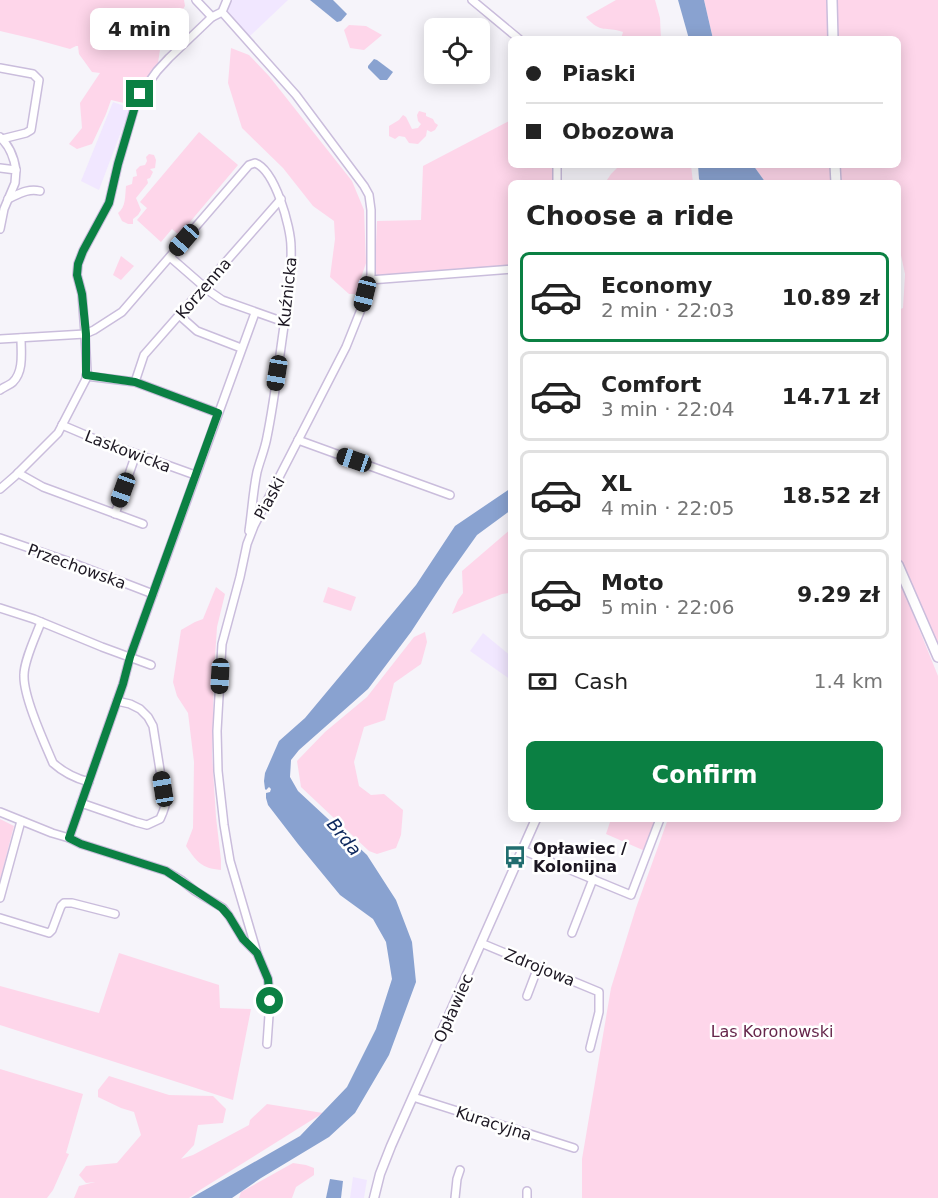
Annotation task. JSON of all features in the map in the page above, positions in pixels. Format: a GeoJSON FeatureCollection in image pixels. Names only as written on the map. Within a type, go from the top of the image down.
{"type":"FeatureCollection","features":[{"type":"Feature","properties":{"kind":"main road"},"geometry":{"type":"LineString","coordinates":[[832,0],[833,36]]}},
{"type":"Feature","properties":{"kind":"main road"},"geometry":{"type":"LineString","coordinates":[[901,572],[938,657]]}},
{"type":"Feature","properties":{"kind":"street"},"geometry":{"type":"LineString","coordinates":[[196,0],[212,17]]}},
{"type":"Feature","properties":{"kind":"street"},"geometry":{"type":"LineString","coordinates":[[0,489],[57,433],[86,375],[86,334],[82,294],[77,275],[78,264],[109,203],[137,99],[157,71],[212,17],[222,12],[227,0]]}},
{"type":"Feature","properties":{"kind":"street"},"geometry":{"type":"LineString","coordinates":[[472,0],[515,36]]}},
{"type":"Feature","properties":{"kind":"street","name":"Piaski"},"geometry":{"type":"LineString","coordinates":[[222,12],[296,95],[366,189],[370,197],[372,227],[370,280],[362,307],[346,347],[258,517],[247,544],[222,645],[217,731],[218,771],[224,825],[230,861],[257,953],[268,979],[270,1001],[267,1044]]}},
{"type":"Feature","properties":{"kind":"street"},"geometry":{"type":"LineString","coordinates":[[0,68],[33,74],[39,80],[31,130],[26,134],[1,138]]}},
{"type":"Feature","properties":{"kind":"street"},"geometry":{"type":"LineString","coordinates":[[0,229],[4,209],[15,183],[16,170],[11,150],[1,138]]}},
{"type":"Feature","properties":{"kind":"street","name":"Kuźnicka"},"geometry":{"type":"LineString","coordinates":[[170,256],[249,165],[260,164],[281,199],[291,247],[284,322],[267,439],[257,472],[247,544]]}},
{"type":"Feature","properties":{"kind":"street"},"geometry":{"type":"LineString","coordinates":[[0,168],[16,170]]}},
{"type":"Feature","properties":{"kind":"street"},"geometry":{"type":"LineString","coordinates":[[8,199],[27,190],[40,191]]}},
{"type":"Feature","properties":{"kind":"street","name":"Korzenna"},"geometry":{"type":"LineString","coordinates":[[135,382],[144,356],[281,199]]}},
{"type":"Feature","properties":{"kind":"street"},"geometry":{"type":"LineString","coordinates":[[0,339],[86,334],[122,312],[170,256],[222,300],[284,322]]}},
{"type":"Feature","properties":{"kind":"street"},"geometry":{"type":"LineString","coordinates":[[370,280],[508,269]]}},
{"type":"Feature","properties":{"kind":"street"},"geometry":{"type":"LineString","coordinates":[[69,838],[130,657],[255,313]]}},
{"type":"Feature","properties":{"kind":"street"},"geometry":{"type":"LineString","coordinates":[[179,315],[197,331],[241,348]]}},
{"type":"Feature","properties":{"kind":"street"},"geometry":{"type":"LineString","coordinates":[[0,390],[13,382],[20,371],[21,338]]}},
{"type":"Feature","properties":{"kind":"street"},"geometry":{"type":"LineString","coordinates":[[86,375],[135,382],[218,413]]}},
{"type":"Feature","properties":{"kind":"street","name":"Laskowicka"},"geometry":{"type":"LineString","coordinates":[[62,425],[195,475]]}},
{"type":"Feature","properties":{"kind":"street"},"geometry":{"type":"LineString","coordinates":[[298,440],[450,495]]}},
{"type":"Feature","properties":{"kind":"street"},"geometry":{"type":"LineString","coordinates":[[116,514],[136,454]]}},
{"type":"Feature","properties":{"kind":"street"},"geometry":{"type":"LineString","coordinates":[[18,473],[43,488],[143,524]]}},
{"type":"Feature","properties":{"kind":"street","name":"Przechowska"},"geometry":{"type":"LineString","coordinates":[[0,538],[153,594]]}},
{"type":"Feature","properties":{"kind":"street"},"geometry":{"type":"LineString","coordinates":[[0,608],[151,665]]}},
{"type":"Feature","properties":{"kind":"street"},"geometry":{"type":"LineString","coordinates":[[41,622],[26,664],[24,674],[26,693],[53,763],[71,777],[89,782]]}},
{"type":"Feature","properties":{"kind":"street"},"geometry":{"type":"LineString","coordinates":[[81,803],[147,825],[160,819],[163,812],[165,806],[153,726],[140,709],[117,701]]}},
{"type":"Feature","properties":{"kind":"street"},"geometry":{"type":"LineString","coordinates":[[0,812],[81,844],[166,871],[222,908],[243,939],[257,953]]}},
{"type":"Feature","properties":{"kind":"street"},"geometry":{"type":"LineString","coordinates":[[0,898],[21,820]]}},
{"type":"Feature","properties":{"kind":"street","name":"Opławiec"},"geometry":{"type":"LineString","coordinates":[[374,1198],[383,1166],[535,822]]}},
{"type":"Feature","properties":{"kind":"street"},"geometry":{"type":"LineString","coordinates":[[522,850],[631,895],[659,822]]}},
{"type":"Feature","properties":{"kind":"street"},"geometry":{"type":"LineString","coordinates":[[572,933],[593,879]]}},
{"type":"Feature","properties":{"kind":"street"},"geometry":{"type":"LineString","coordinates":[[0,918],[49,933],[64,903],[115,914]]}},
{"type":"Feature","properties":{"kind":"street","name":"Zdrojowa"},"geometry":{"type":"LineString","coordinates":[[481,943],[599,992],[599,1012],[591,1048]]}},
{"type":"Feature","properties":{"kind":"street"},"geometry":{"type":"LineString","coordinates":[[527,996],[538,967]]}},
{"type":"Feature","properties":{"kind":"street","name":"Kuracyjna"},"geometry":{"type":"LineString","coordinates":[[413,1097],[574,1148]]}},
{"type":"Feature","properties":{"kind":"street"},"geometry":{"type":"LineString","coordinates":[[455,1198],[460,1170]]}},
{"type":"Feature","properties":{"kind":"shaded area"},"geometry":{"type":"Polygon","coordinates":[[[231,0],[288,0],[249,37],[226,13],[231,0]]]}},
{"type":"Feature","properties":{"kind":"shaded area"},"geometry":{"type":"Polygon","coordinates":[[[113,102],[130,108],[99,190],[81,181],[113,102]]]}},
{"type":"Feature","properties":{"kind":"shaded area"},"geometry":{"type":"Polygon","coordinates":[[[483,633],[508,654],[508,678],[470,651],[483,633]]]}},
{"type":"Feature","properties":{"kind":"shaded area"},"geometry":{"type":"Polygon","coordinates":[[[353,1177],[367,1180],[364,1198],[350,1198],[353,1177]]]}},
{"type":"Feature","properties":{"kind":"green space"},"geometry":{"type":"Polygon","coordinates":[[[0,0],[184,0],[185,6],[173,25],[154,22],[156,44],[161,43],[158,63],[128,104],[111,100],[92,144],[77,149],[69,144],[82,128],[80,103],[100,73],[92,72],[79,54],[78,46],[70,49],[0,31],[0,0]]]}},
{"type":"Feature","properties":{"kind":"green space"},"geometry":{"type":"Polygon","coordinates":[[[616,0],[655,0],[660,18],[661,36],[622,36],[623,32],[600,28],[586,17],[616,0]]]}},
{"type":"Feature","properties":{"kind":"green space"},"geometry":{"type":"Polygon","coordinates":[[[704,0],[828,0],[828,36],[712,36],[704,0]]]}},
{"type":"Feature","properties":{"kind":"green space"},"geometry":{"type":"Polygon","coordinates":[[[836,0],[938,0],[938,646],[901,560],[901,309],[903,308],[905,274],[901,255],[901,180],[841,180],[840,168],[901,168],[901,36],[837,36],[836,0]]]}},
{"type":"Feature","properties":{"kind":"green space"},"geometry":{"type":"Polygon","coordinates":[[[349,25],[366,26],[382,35],[364,50],[350,48],[344,30],[349,25]]]}},
{"type":"Feature","properties":{"kind":"green space"},"geometry":{"type":"Polygon","coordinates":[[[231,48],[249,55],[269,76],[352,181],[364,210],[366,263],[357,294],[349,294],[330,277],[335,239],[334,221],[313,206],[283,168],[242,128],[228,83],[231,48]]]}},
{"type":"Feature","properties":{"kind":"green space"},"geometry":{"type":"Polygon","coordinates":[[[419,111],[433,119],[438,125],[435,130],[431,132],[427,130],[426,136],[418,144],[409,143],[405,137],[399,136],[395,139],[389,136],[389,126],[403,115],[412,129],[418,128],[421,124],[417,115],[419,111]]]}},
{"type":"Feature","properties":{"kind":"green space"},"geometry":{"type":"Polygon","coordinates":[[[508,122],[508,168],[554,168],[554,180],[508,180],[508,266],[377,276],[375,268],[377,221],[421,220],[423,166],[508,122]]]}},
{"type":"Feature","properties":{"kind":"green space"},"geometry":{"type":"Polygon","coordinates":[[[199,132],[238,165],[179,235],[172,229],[161,242],[137,220],[147,208],[140,202],[199,132]]]}},
{"type":"Feature","properties":{"kind":"green space"},"geometry":{"type":"Polygon","coordinates":[[[149,154],[154,155],[155,168],[150,169],[153,172],[147,179],[148,183],[136,198],[141,210],[133,219],[133,224],[128,224],[122,221],[118,213],[124,204],[126,186],[132,184],[133,177],[137,176],[136,170],[145,165],[149,154]]]}},
{"type":"Feature","properties":{"kind":"green space"},"geometry":{"type":"Polygon","coordinates":[[[617,168],[691,168],[693,180],[607,180],[617,168]]]}},
{"type":"Feature","properties":{"kind":"green space"},"geometry":{"type":"Polygon","coordinates":[[[755,168],[831,168],[832,180],[764,180],[755,168]]]}},
{"type":"Feature","properties":{"kind":"green space"},"geometry":{"type":"Polygon","coordinates":[[[121,256],[134,266],[121,280],[113,275],[121,256]]]}},
{"type":"Feature","properties":{"kind":"green space"},"geometry":{"type":"Polygon","coordinates":[[[508,532],[508,593],[452,614],[463,593],[462,571],[508,532]]]}},
{"type":"Feature","properties":{"kind":"green space","name":"Las Koronowski"},"geometry":{"type":"Polygon","coordinates":[[[901,584],[938,676],[938,1198],[582,1198],[582,1159],[611,988],[636,908],[667,822],[901,822],[901,584]]]}},
{"type":"Feature","properties":{"kind":"green space"},"geometry":{"type":"Polygon","coordinates":[[[216,587],[225,594],[217,627],[212,754],[221,870],[209,868],[200,863],[186,846],[193,828],[194,762],[188,713],[177,696],[173,682],[181,630],[203,619],[216,587]]]}},
{"type":"Feature","properties":{"kind":"green space"},"geometry":{"type":"Polygon","coordinates":[[[328,587],[356,597],[351,611],[323,602],[328,587]]]}},
{"type":"Feature","properties":{"kind":"green space"},"geometry":{"type":"Polygon","coordinates":[[[425,632],[427,642],[421,664],[394,683],[385,720],[364,727],[354,762],[359,786],[371,795],[384,794],[403,810],[401,835],[396,848],[377,854],[369,851],[301,787],[297,761],[325,732],[367,697],[414,637],[425,632]]]}},
{"type":"Feature","properties":{"kind":"green space"},"geometry":{"type":"Polygon","coordinates":[[[0,819],[14,826],[0,880],[0,819]]]}},
{"type":"Feature","properties":{"kind":"green space"},"geometry":{"type":"Polygon","coordinates":[[[610,822],[656,822],[645,851],[606,834],[610,822]]]}},
{"type":"Feature","properties":{"kind":"green space"},"geometry":{"type":"Polygon","coordinates":[[[119,953],[219,985],[220,1008],[251,1009],[233,1100],[0,1025],[0,986],[99,1013],[119,953]]]}},
{"type":"Feature","properties":{"kind":"green space"},"geometry":{"type":"Polygon","coordinates":[[[0,1069],[83,1094],[66,1153],[69,1154],[47,1198],[0,1198],[0,1069]]]}},
{"type":"Feature","properties":{"kind":"green space"},"geometry":{"type":"Polygon","coordinates":[[[109,1076],[169,1095],[213,1096],[226,1109],[223,1123],[198,1125],[194,1145],[181,1159],[249,1125],[250,1120],[267,1104],[323,1113],[189,1198],[74,1198],[79,1186],[95,1182],[86,1183],[79,1175],[86,1166],[117,1163],[141,1135],[134,1112],[98,1097],[98,1090],[109,1076]]]}},
{"type":"Feature","properties":{"kind":"green space"},"geometry":{"type":"Polygon","coordinates":[[[293,1163],[314,1168],[314,1175],[296,1187],[292,1198],[239,1198],[241,1192],[293,1163]]]}},
{"type":"Feature","properties":{"kind":"water"},"geometry":{"type":"Polygon","coordinates":[[[310,0],[333,0],[347,14],[337,22],[310,0]]]}},
{"type":"Feature","properties":{"kind":"water"},"geometry":{"type":"Polygon","coordinates":[[[678,0],[704,0],[712,36],[688,36],[678,0]]]}},
{"type":"Feature","properties":{"kind":"water"},"geometry":{"type":"Polygon","coordinates":[[[374,59],[393,72],[387,80],[380,80],[368,68],[374,59]]]}},
{"type":"Feature","properties":{"kind":"water"},"geometry":{"type":"Polygon","coordinates":[[[698,168],[755,168],[764,180],[700,180],[698,168]]]}},
{"type":"Feature","properties":{"kind":"water","name":"Brda"},"geometry":{"type":"Polygon","coordinates":[[[508,490],[508,512],[477,535],[411,632],[368,689],[299,750],[291,760],[290,777],[298,791],[367,855],[396,900],[412,942],[416,982],[389,1055],[355,1113],[329,1137],[232,1198],[191,1198],[300,1136],[347,1087],[376,1029],[392,979],[386,942],[373,919],[340,895],[268,805],[266,793],[271,789],[269,787],[265,789],[265,773],[279,741],[305,718],[416,585],[455,526],[508,490]]]}},
{"type":"Feature","properties":{"kind":"water"},"geometry":{"type":"Polygon","coordinates":[[[330,1179],[343,1181],[341,1198],[326,1198],[330,1179]]]}},
{"type":"Feature","properties":{"kind":"place","name":"Opławiec / Kolonijna"},"geometry":{"type":"Point","coordinates":[515,857]}},
{"type":"Feature","properties":{"kind":"route"},"geometry":{"type":"LineString","coordinates":[[140,94],[118,164],[109,203],[80,256],[78,264],[77,275],[82,294],[86,334],[86,375],[135,382],[218,413],[130,657],[123,684],[69,838],[81,844],[166,871],[218,904],[229,916],[243,939],[257,953],[268,979],[270,1001]]}}]}
